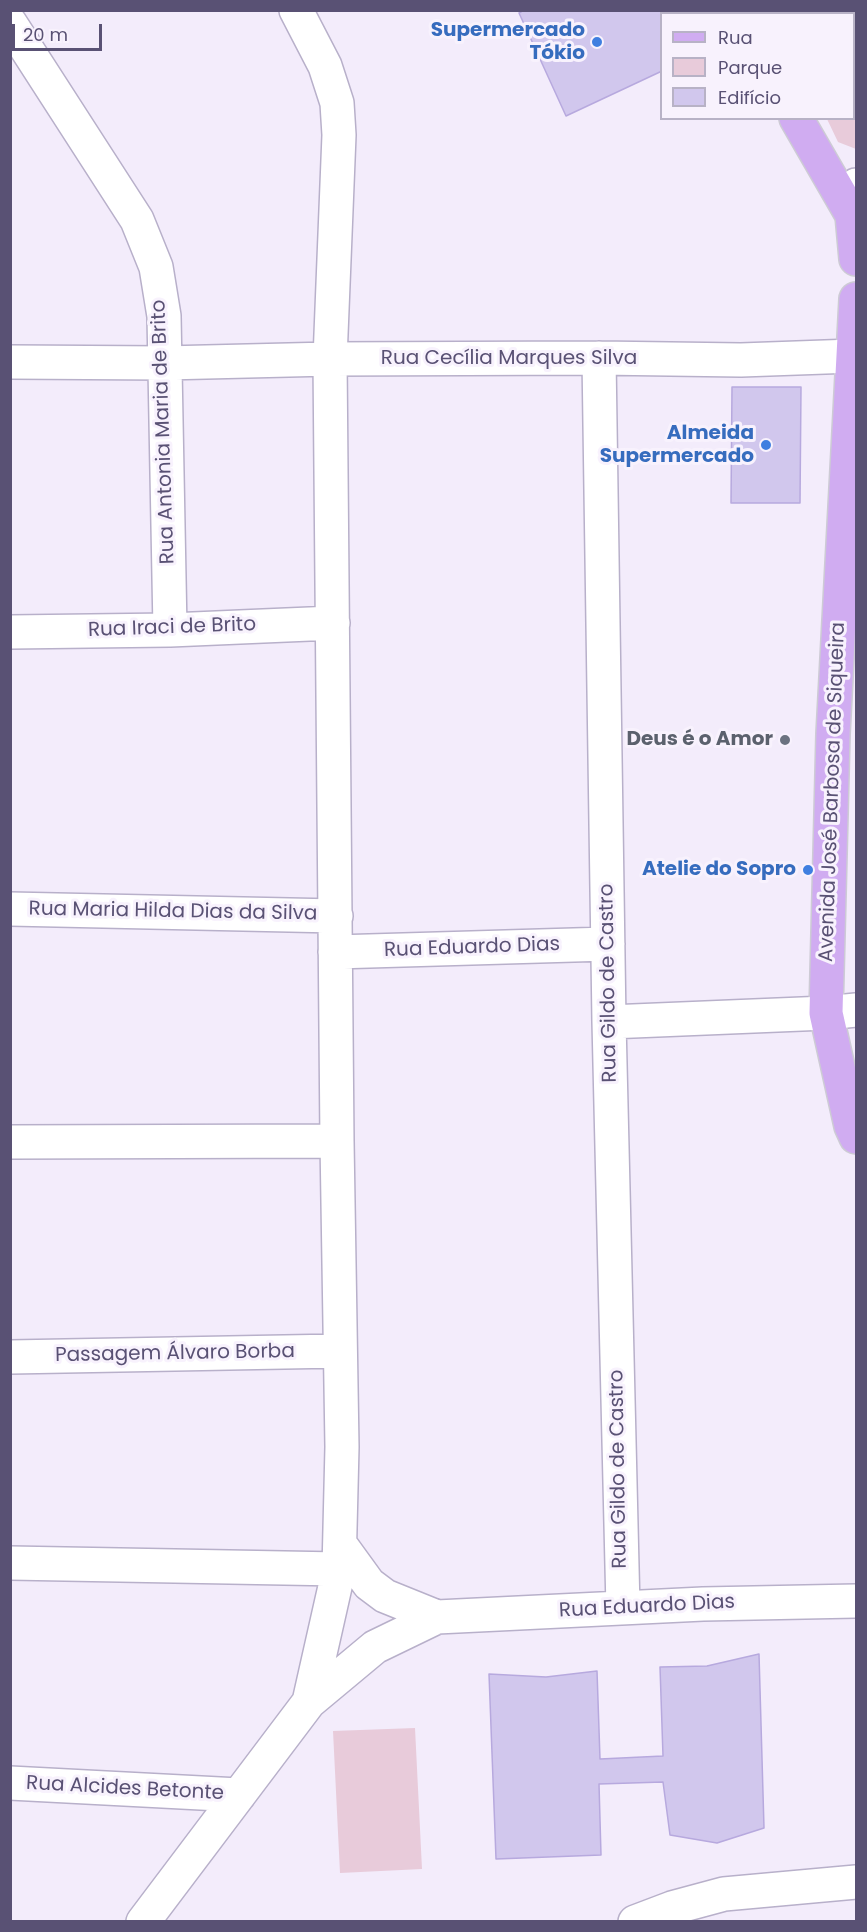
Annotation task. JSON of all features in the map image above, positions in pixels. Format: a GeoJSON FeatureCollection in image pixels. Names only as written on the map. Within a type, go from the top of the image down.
{"type":"FeatureCollection","features":[{"type":"Feature","properties":{"kind":"main road"},"geometry":{"type":"LineString","coordinates":[[797,120],[855,204],[856,259]]}},
{"type":"Feature","properties":{"kind":"main road","name":"Avenida José Barbosa de Siqueira"},"geometry":{"type":"LineString","coordinates":[[856,299],[833,734],[841,1011],[851,1126],[856,1137]]}},
{"type":"Feature","properties":{"kind":"street"},"geometry":{"type":"LineString","coordinates":[[142,1922],[309,1702],[339,1557],[342,1447],[339,1351],[330,359],[339,135],[337,102],[325,66],[296,10]]}},
{"type":"Feature","properties":{"kind":"street","name":"Rua Antonia Maria de Brito"},"geometry":{"type":"LineString","coordinates":[[10,22],[137,220],[156,267],[164,316],[170,630]]}},
{"type":"Feature","properties":{"kind":"street","name":"Rua Cecília Marques Silva"},"geometry":{"type":"LineString","coordinates":[[10,362],[165,363],[330,359],[599,358],[741,360],[853,356]]}},
{"type":"Feature","properties":{"kind":"street","name":"Rua Gildo de Castro"},"geometry":{"type":"LineString","coordinates":[[599,358],[609,1022],[623,1608]]}},
{"type":"Feature","properties":{"kind":"street","name":"Rua Iraci de Brito"},"geometry":{"type":"LineString","coordinates":[[10,632],[170,630],[333,623]]}},
{"type":"Feature","properties":{"kind":"street","name":"Rua Maria Hilda Dias da Silva"},"geometry":{"type":"LineString","coordinates":[[10,909],[336,916]]}},
{"type":"Feature","properties":{"kind":"street","name":"Rua Eduardo Dias"},"geometry":{"type":"LineString","coordinates":[[335,952],[608,944]]}},
{"type":"Feature","properties":{"kind":"street"},"geometry":{"type":"LineString","coordinates":[[609,1022],[841,1011]]}},
{"type":"Feature","properties":{"kind":"street"},"geometry":{"type":"LineString","coordinates":[[10,1142],[337,1141]]}},
{"type":"Feature","properties":{"kind":"street","name":"Passagem Álvaro Borba"},"geometry":{"type":"LineString","coordinates":[[10,1357],[339,1351]]}},
{"type":"Feature","properties":{"kind":"street"},"geometry":{"type":"LineString","coordinates":[[10,1563],[339,1557]]}},
{"type":"Feature","properties":{"kind":"street","name":"Rua Eduardo Dias"},"geometry":{"type":"LineString","coordinates":[[339,1557],[385,1596],[437,1617]]}},
{"type":"Feature","properties":{"kind":"street","name":"Rua Eduardo Dias"},"geometry":{"type":"LineString","coordinates":[[309,1702],[375,1647],[437,1617],[703,1604],[856,1601]]}},
{"type":"Feature","properties":{"kind":"street","name":"Rua Alcides Betonte"},"geometry":{"type":"LineString","coordinates":[[10,1783],[239,1795]]}},
{"type":"Feature","properties":{"kind":"street"},"geometry":{"type":"LineString","coordinates":[[635,1922],[672,1908],[724,1894],[856,1882]]}},
{"type":"Feature","properties":{"kind":"green space"},"geometry":{"type":"Polygon","coordinates":[[[855,56],[856,149],[838,142],[827,120],[855,120],[855,56]]]}},
{"type":"Feature","properties":{"kind":"green space"},"geometry":{"type":"Polygon","coordinates":[[[415,1728],[422,1869],[340,1873],[333,1731],[415,1728]]]}},
{"type":"Feature","properties":{"kind":"building","name":"Supermercado Tókio"},"geometry":{"type":"Polygon","coordinates":[[[524,10],[679,10],[680,12],[660,12],[660,72],[566,116],[519,13],[524,10]]]}},
{"type":"Feature","properties":{"kind":"building","name":"Almeida Supermercado"},"geometry":{"type":"Polygon","coordinates":[[[732,387],[801,387],[800,503],[731,503],[732,387]]]}},
{"type":"Feature","properties":{"kind":"building"},"geometry":{"type":"Polygon","coordinates":[[[759,1654],[764,1828],[717,1843],[670,1835],[663,1782],[599,1784],[601,1855],[496,1859],[489,1674],[546,1677],[597,1671],[600,1759],[663,1756],[660,1667],[707,1666],[759,1654]]]}},
{"type":"Feature","properties":{"kind":"place","name":"Supermercado Tókio"},"geometry":{"type":"Point","coordinates":[597,42]}},
{"type":"Feature","properties":{"kind":"place","name":"Almeida Supermercado"},"geometry":{"type":"Point","coordinates":[766,445]}},
{"type":"Feature","properties":{"kind":"place","name":"Deus é o Amor"},"geometry":{"type":"Point","coordinates":[785,740]}},
{"type":"Feature","properties":{"kind":"place","name":"Atelie do Sopro"},"geometry":{"type":"Point","coordinates":[808,870]}}]}
